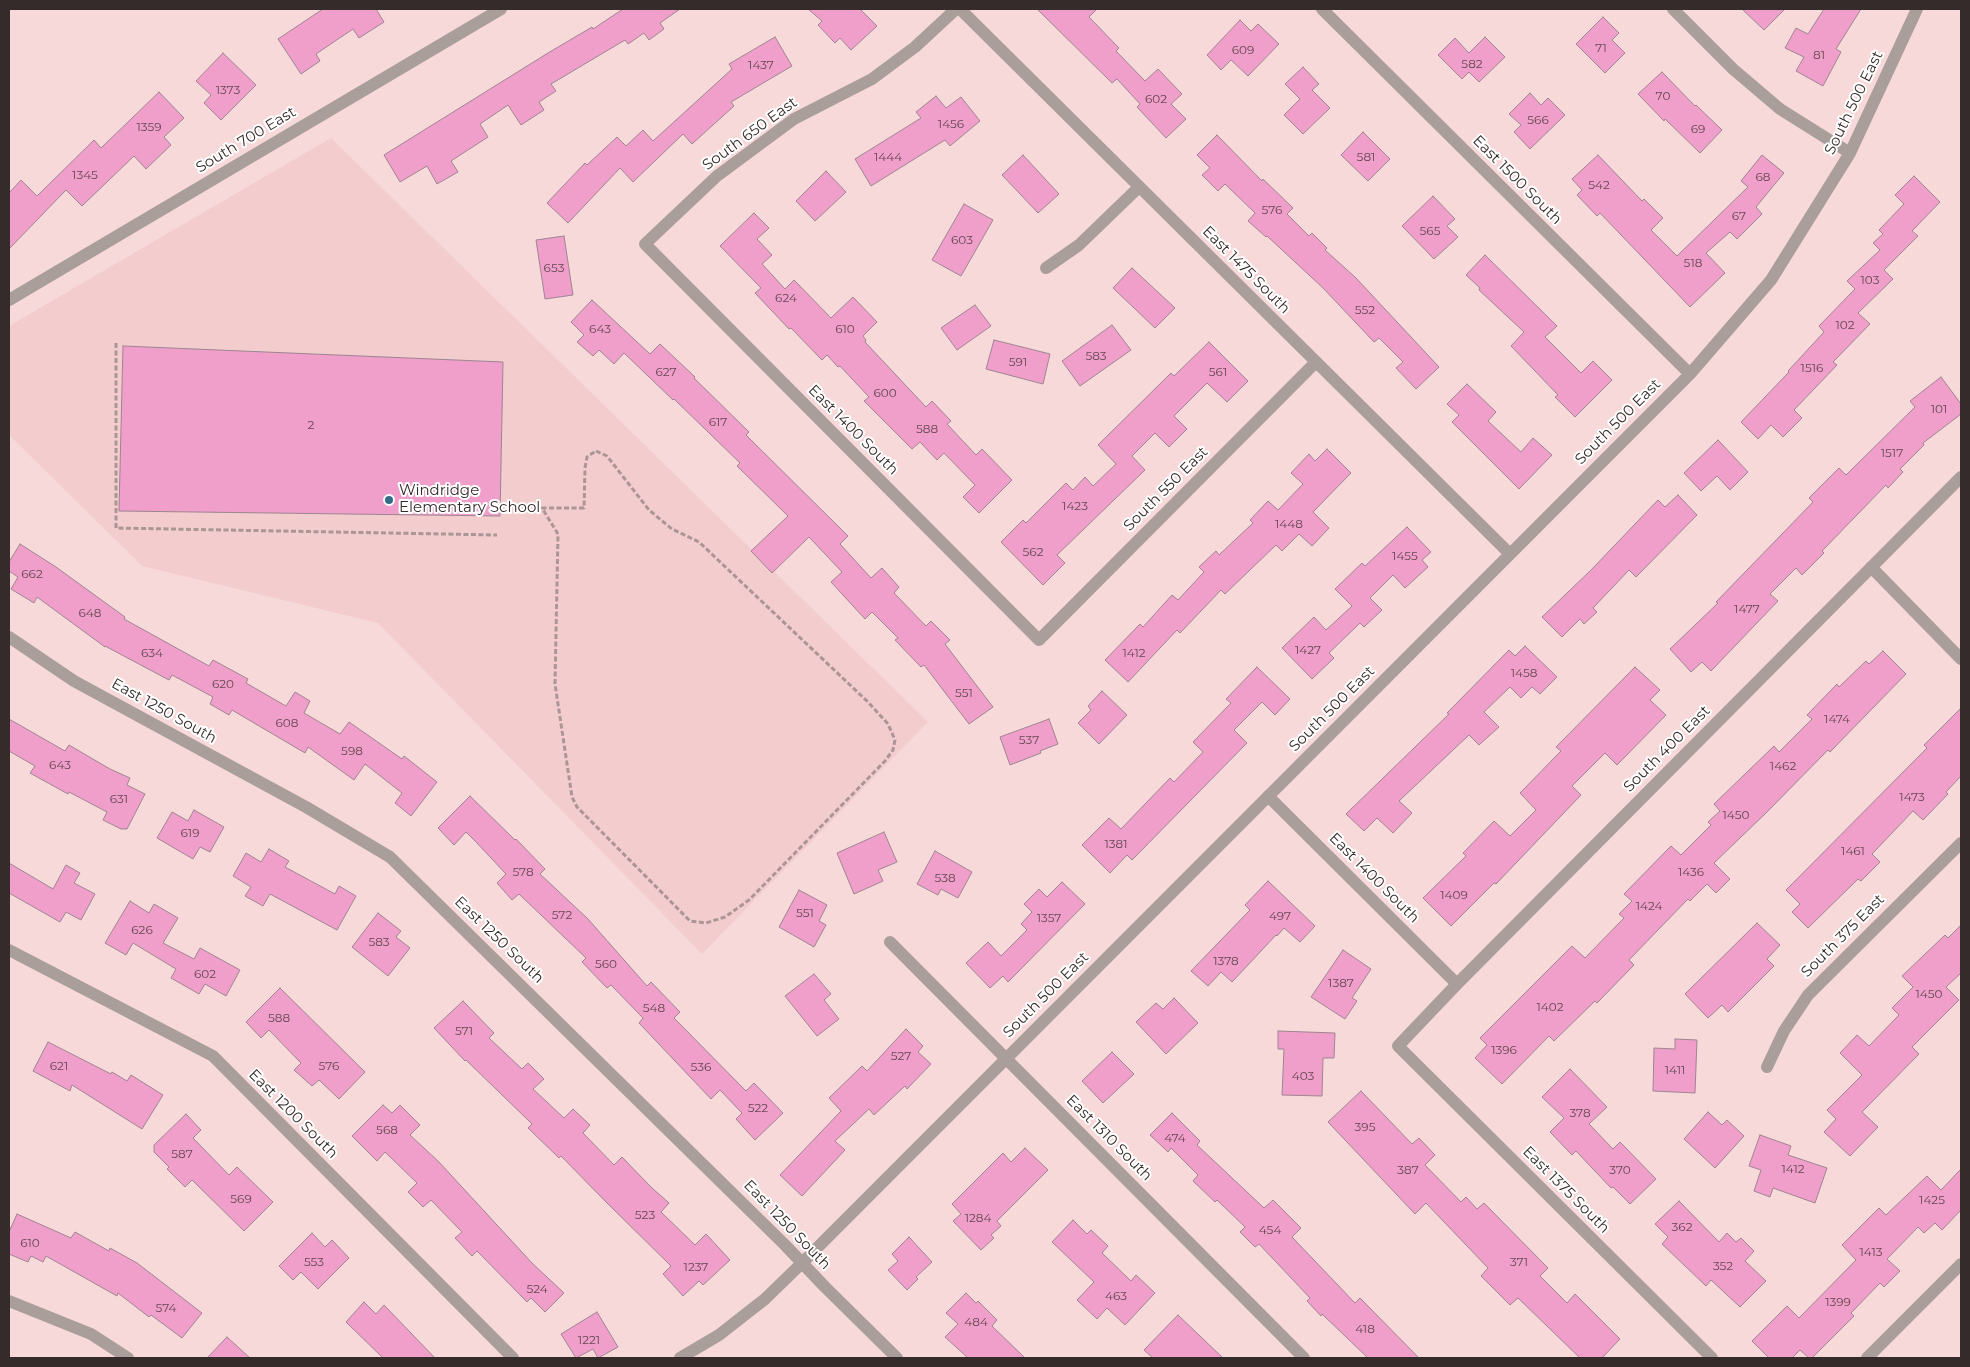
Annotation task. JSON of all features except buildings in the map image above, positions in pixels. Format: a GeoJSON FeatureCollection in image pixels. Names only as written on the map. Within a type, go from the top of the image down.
{"type":"FeatureCollection","features":[{"type":"Feature","properties":{"kind":"street","name":"South 700 East"},"geometry":{"type":"LineString","coordinates":[[9,300],[501,9]]}},
{"type":"Feature","properties":{"kind":"street","name":"South 650 East"},"geometry":{"type":"LineString","coordinates":[[645,244],[717,176],[794,118],[872,79],[915,47],[956,9]]}},
{"type":"Feature","properties":{"kind":"street","name":"East 1475 South"},"geometry":{"type":"LineString","coordinates":[[960,9],[1510,554]]}},
{"type":"Feature","properties":{"kind":"street","name":"East 1500 South"},"geometry":{"type":"LineString","coordinates":[[1322,9],[1690,374]]}},
{"type":"Feature","properties":{"kind":"street"},"geometry":{"type":"LineString","coordinates":[[1673,9],[1733,69],[1780,109],[1850,153]]}},
{"type":"Feature","properties":{"kind":"street","name":"South 500 East"},"geometry":{"type":"LineString","coordinates":[[680,1358],[719,1335],[765,1299],[802,1263],[1690,374],[1771,280],[1850,153],[1917,9]]}},
{"type":"Feature","properties":{"kind":"street"},"geometry":{"type":"LineString","coordinates":[[1046,268],[1079,245],[1139,186]]}},
{"type":"Feature","properties":{"kind":"street","name":"East 1400 South"},"geometry":{"type":"LineString","coordinates":[[645,244],[1039,640]]}},
{"type":"Feature","properties":{"kind":"street","name":"South 550 East"},"geometry":{"type":"LineString","coordinates":[[1039,640],[1316,362]]}},
{"type":"Feature","properties":{"kind":"street","name":"South 400 East"},"geometry":{"type":"LineString","coordinates":[[1398,1046],[1457,984],[1961,477]]}},
{"type":"Feature","properties":{"kind":"street"},"geometry":{"type":"LineString","coordinates":[[1871,567],[1961,659]]}},
{"type":"Feature","properties":{"kind":"street","name":"East 1250 South"},"geometry":{"type":"LineString","coordinates":[[9,637],[74,681],[297,802],[390,857],[479,942],[897,1358]]}},
{"type":"Feature","properties":{"kind":"street","name":"East 1400 South"},"geometry":{"type":"LineString","coordinates":[[1268,796],[1457,984]]}},
{"type":"Feature","properties":{"kind":"street","name":"South 375 East"},"geometry":{"type":"LineString","coordinates":[[1767,1067],[1784,1031],[1808,995],[1961,843]]}},
{"type":"Feature","properties":{"kind":"street","name":"East 1310 South"},"geometry":{"type":"LineString","coordinates":[[890,942],[1304,1358]]}},
{"type":"Feature","properties":{"kind":"street","name":"East 1200 South"},"geometry":{"type":"LineString","coordinates":[[9,950],[213,1056],[513,1358]]}},
{"type":"Feature","properties":{"kind":"street","name":"East 1375 South"},"geometry":{"type":"LineString","coordinates":[[1398,1046],[1712,1358]]}},
{"type":"Feature","properties":{"kind":"street"},"geometry":{"type":"LineString","coordinates":[[1867,1358],[1961,1264]]}},
{"type":"Feature","properties":{"kind":"street"},"geometry":{"type":"LineString","coordinates":[[9,1301],[91,1334],[128,1358]]}},
{"type":"Feature","properties":{"kind":"path"},"geometry":{"type":"LineString","coordinates":[[116,343],[116,528],[497,535]]}},
{"type":"Feature","properties":{"kind":"path"},"geometry":{"type":"LineString","coordinates":[[596,452],[607,456],[649,510],[672,529],[700,542],[868,702],[888,724],[894,740],[893,750],[885,761],[749,900],[726,916],[706,923],[690,921],[577,807],[572,797],[555,684],[558,534],[542,508],[584,508],[585,468],[588,457],[596,452]]}},
{"type":"Feature","properties":{"kind":"shaded area","name":"Windridge Elementary School"},"geometry":{"type":"Polygon","coordinates":[[[331,138],[928,722],[702,954],[378,623],[142,566],[9,435],[9,326],[331,138]]]}},
{"type":"Feature","properties":{"kind":"place","name":"Windridge Elementary School"},"geometry":{"type":"Point","coordinates":[389,500]}}]}
